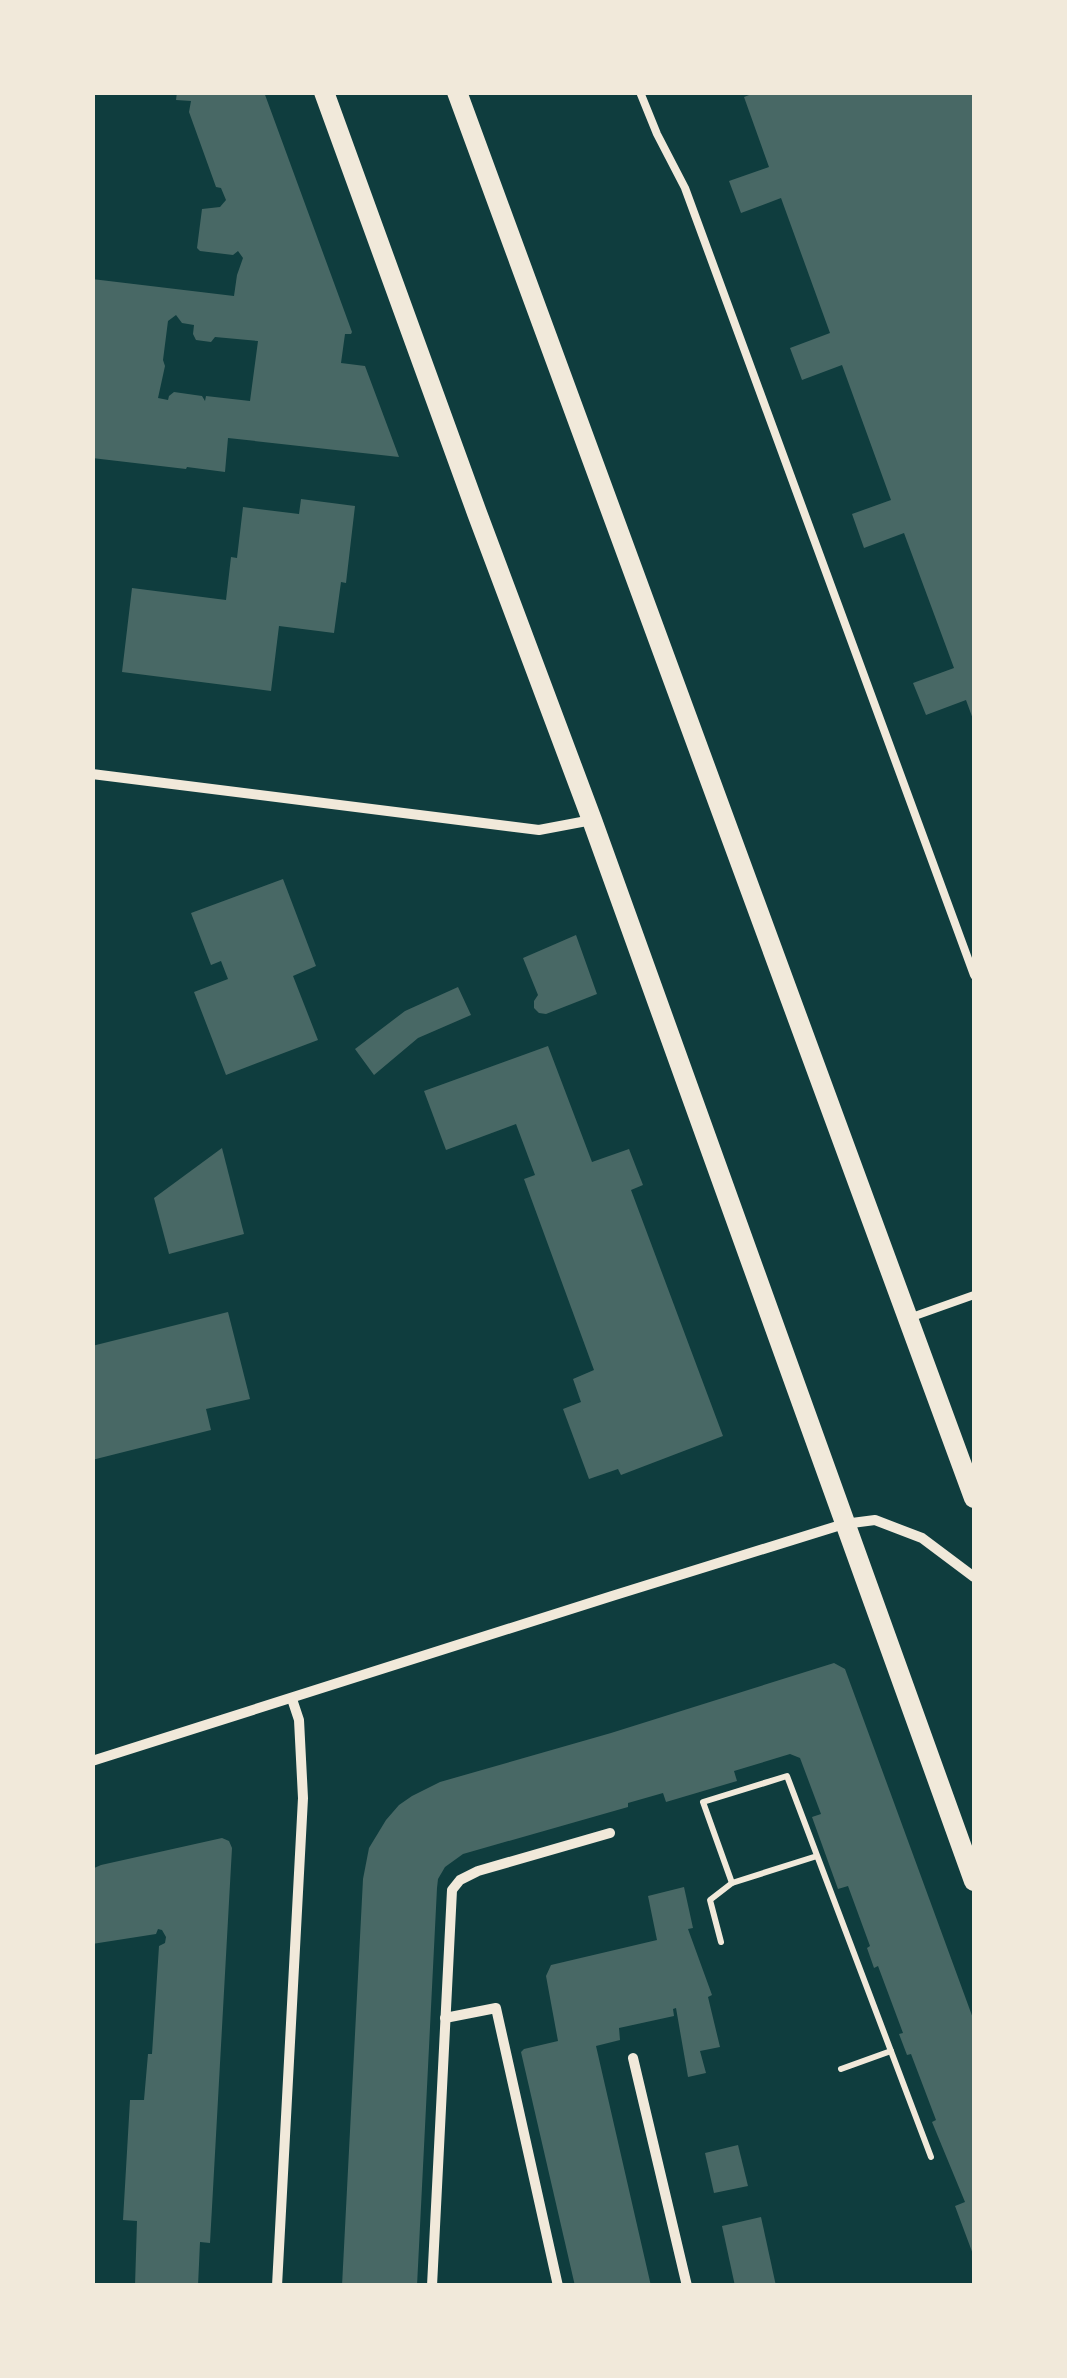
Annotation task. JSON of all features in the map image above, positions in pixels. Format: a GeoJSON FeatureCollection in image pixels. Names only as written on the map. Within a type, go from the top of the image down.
{"type":"FeatureCollection","features":[{"type":"Feature","properties":{"kind":"main road"},"geometry":{"type":"LineString","coordinates":[[324,92],[592,820],[974,1881]]}},
{"type":"Feature","properties":{"kind":"main road"},"geometry":{"type":"LineString","coordinates":[[457,92],[974,1498]]}},
{"type":"Feature","properties":{"kind":"street"},"geometry":{"type":"LineString","coordinates":[[92,774],[539,830],[592,820]]}},
{"type":"Feature","properties":{"kind":"street"},"geometry":{"type":"LineString","coordinates":[[92,1762],[844,1524],[875,1520],[922,1538],[974,1577]]}},
{"type":"Feature","properties":{"kind":"street"},"geometry":{"type":"LineString","coordinates":[[277,2286],[303,1798],[300,1720],[292,1699]]}},
{"type":"Feature","properties":{"kind":"street"},"geometry":{"type":"LineString","coordinates":[[432,2286],[452,1890],[460,1880],[478,1871],[610,1833]]}},
{"type":"Feature","properties":{"kind":"street"},"geometry":{"type":"LineString","coordinates":[[445,2018],[496,2008],[558,2286]]}},
{"type":"Feature","properties":{"kind":"street"},"geometry":{"type":"LineString","coordinates":[[633,2058],[687,2286]]}},
{"type":"Feature","properties":{"kind":"lane"},"geometry":{"type":"LineString","coordinates":[[640,92],[686,188],[974,976]]}},
{"type":"Feature","properties":{"kind":"lane"},"geometry":{"type":"LineString","coordinates":[[907,1319],[974,1295]]}},
{"type":"Feature","properties":{"kind":"path"},"geometry":{"type":"LineString","coordinates":[[732,1883],[703,1802],[787,1776],[931,2157]]}},
{"type":"Feature","properties":{"kind":"path"},"geometry":{"type":"LineString","coordinates":[[721,1942],[710,1900],[732,1883],[817,1856]]}},
{"type":"Feature","properties":{"kind":"path"},"geometry":{"type":"LineString","coordinates":[[841,2069],[892,2051]]}},
{"type":"Feature","properties":{"kind":"building"},"geometry":{"type":"Polygon","coordinates":[[[177,92],[264,92],[352,332],[345,334],[341,363],[365,366],[399,457],[228,438],[225,472],[92,458],[92,279],[234,296],[243,258],[238,251],[233,255],[197,248],[202,209],[220,207],[226,200],[221,188],[216,187],[189,112],[191,101],[176,100],[177,92]],[[176,315],[168,321],[158,398],[168,400],[174,392],[202,396],[205,401],[206,396],[250,401],[258,341],[215,337],[211,342],[196,340],[194,325],[182,323],[176,315]]]}},
{"type":"Feature","properties":{"kind":"building"},"geometry":{"type":"Polygon","coordinates":[[[757,92],[974,92],[974,722],[966,700],[926,715],[913,683],[954,668],[904,533],[864,548],[852,514],[891,500],[842,365],[802,380],[790,348],[830,333],[781,198],[741,213],[729,181],[769,167],[744,97],[757,92]]]}},
{"type":"Feature","properties":{"kind":"building"},"geometry":{"type":"Polygon","coordinates":[[[301,499],[355,506],[346,583],[341,582],[334,633],[279,626],[271,691],[122,672],[132,588],[226,600],[231,557],[237,558],[243,507],[299,514],[301,499]]]}},
{"type":"Feature","properties":{"kind":"building"},"geometry":{"type":"Polygon","coordinates":[[[283,879],[316,966],[293,976],[318,1040],[226,1075],[194,992],[228,979],[221,961],[211,965],[191,913],[283,879]]]}},
{"type":"Feature","properties":{"kind":"building"},"geometry":{"type":"Polygon","coordinates":[[[576,935],[597,994],[546,1014],[539,1013],[534,1008],[538,995],[523,958],[576,935]]]}},
{"type":"Feature","properties":{"kind":"building"},"geometry":{"type":"Polygon","coordinates":[[[458,987],[471,1015],[418,1038],[374,1075],[355,1049],[405,1011],[458,987]]]}},
{"type":"Feature","properties":{"kind":"building"},"geometry":{"type":"Polygon","coordinates":[[[548,1046],[592,1162],[629,1149],[643,1185],[631,1190],[723,1436],[621,1475],[618,1469],[589,1479],[563,1409],[581,1402],[573,1379],[594,1370],[524,1179],[535,1175],[516,1124],[446,1150],[424,1091],[548,1046]]]}},
{"type":"Feature","properties":{"kind":"building"},"geometry":{"type":"Polygon","coordinates":[[[222,1148],[244,1234],[169,1254],[154,1198],[222,1148]]]}},
{"type":"Feature","properties":{"kind":"building"},"geometry":{"type":"Polygon","coordinates":[[[228,1312],[250,1399],[206,1409],[211,1430],[92,1460],[92,1346],[228,1312]]]}},
{"type":"Feature","properties":{"kind":"building"},"geometry":{"type":"Polygon","coordinates":[[[834,1663],[845,1669],[974,2021],[974,2257],[955,2206],[965,2202],[932,2122],[936,2120],[911,2054],[907,2055],[899,2034],[903,2033],[878,1966],[874,1968],[848,1886],[838,1889],[812,1817],[821,1814],[800,1758],[790,1754],[734,1771],[737,1781],[666,1802],[663,1793],[628,1803],[628,1807],[463,1854],[445,1867],[437,1888],[417,2286],[342,2286],[363,1879],[369,1848],[386,1820],[399,1805],[440,1782],[834,1663]]]}},
{"type":"Feature","properties":{"kind":"building"},"geometry":{"type":"Polygon","coordinates":[[[222,1838],[232,1848],[210,2243],[200,2242],[198,2286],[135,2286],[137,2221],[123,2220],[130,2100],[144,2100],[148,2054],[152,2054],[159,1946],[166,1937],[158,1929],[156,1934],[92,1944],[92,1869],[222,1838]]]}},
{"type":"Feature","properties":{"kind":"building"},"geometry":{"type":"Polygon","coordinates":[[[684,1887],[693,1928],[688,1929],[712,1995],[708,1997],[720,2047],[700,2051],[706,2073],[688,2077],[676,2008],[674,2016],[619,2028],[620,2040],[596,2046],[651,2286],[575,2286],[521,2052],[558,2041],[546,1976],[551,1965],[657,1940],[648,1896],[684,1887]]]}},
{"type":"Feature","properties":{"kind":"building"},"geometry":{"type":"Polygon","coordinates":[[[738,2145],[748,2186],[714,2193],[705,2153],[738,2145]]]}},
{"type":"Feature","properties":{"kind":"building"},"geometry":{"type":"Polygon","coordinates":[[[761,2217],[776,2286],[735,2286],[722,2226],[761,2217]]]}}]}
